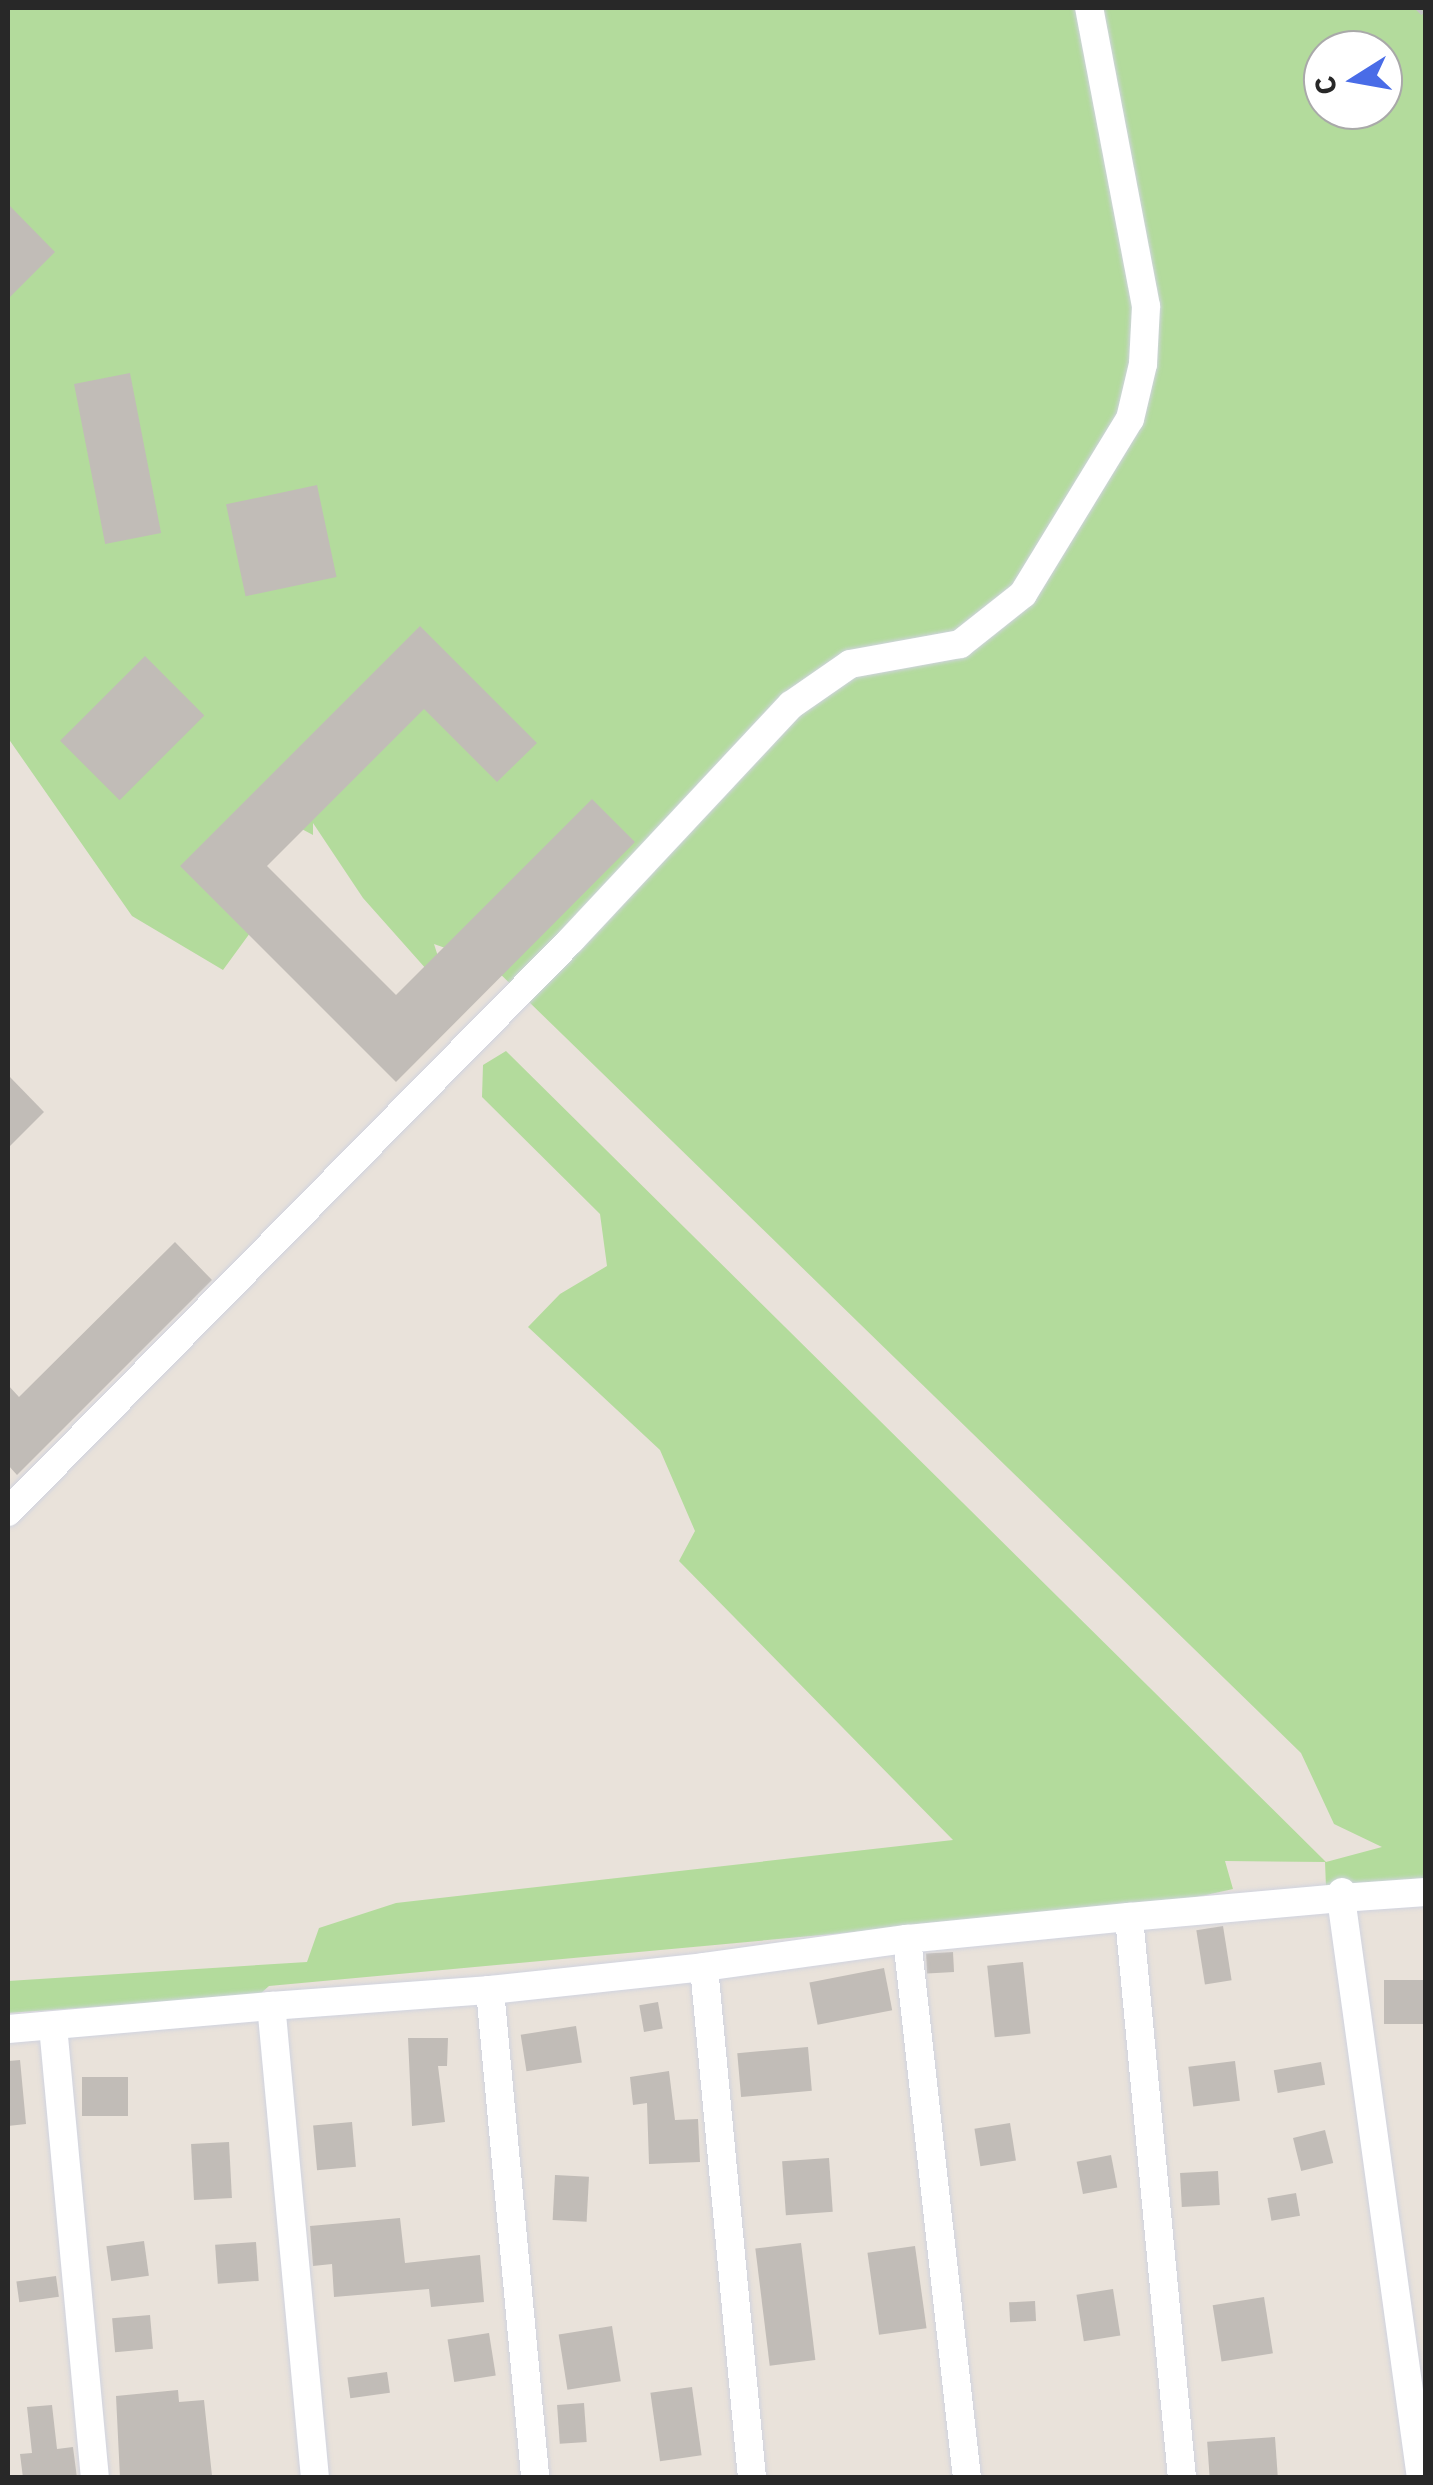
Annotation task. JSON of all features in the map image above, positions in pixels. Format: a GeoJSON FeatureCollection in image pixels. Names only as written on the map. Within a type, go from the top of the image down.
{"type":"FeatureCollection","features":[{"type":"Feature","properties":{"kind":"lane"},"geometry":{"type":"LineString","coordinates":[[8,1512],[571,940],[791,706],[850,664],[960,644],[1023,594],[1130,419],[1143,364],[1146,306],[1089,8]]}},
{"type":"Feature","properties":{"kind":"lane"},"geometry":{"type":"LineString","coordinates":[[8,2030],[490,1990],[704,1967],[906,1939],[1342,1895],[1426,1892]]}},
{"type":"Feature","properties":{"kind":"lane"},"geometry":{"type":"LineString","coordinates":[[1342,1895],[1421,2478]]}},
{"type":"Feature","properties":{"kind":"lane"},"geometry":{"type":"LineString","coordinates":[[1129,1916],[1182,2478]]}},
{"type":"Feature","properties":{"kind":"lane"},"geometry":{"type":"LineString","coordinates":[[906,1939],[967,2478]]}},
{"type":"Feature","properties":{"kind":"lane"},"geometry":{"type":"LineString","coordinates":[[704,1967],[752,2478]]}},
{"type":"Feature","properties":{"kind":"lane"},"geometry":{"type":"LineString","coordinates":[[490,1990],[535,2478]]}},
{"type":"Feature","properties":{"kind":"lane"},"geometry":{"type":"LineString","coordinates":[[271,2006],[315,2478]]}},
{"type":"Feature","properties":{"kind":"lane"},"geometry":{"type":"LineString","coordinates":[[52,2026],[95,2478]]}},
{"type":"Feature","properties":{"kind":"path"},"geometry":{"type":"LineString","coordinates":[[1417,8],[1426,16]]}},
{"type":"Feature","properties":{"kind":"green space"},"geometry":{"type":"Polygon","coordinates":[[[8,8],[1425,8],[1425,1878],[1326,1887],[1325,1862],[1225,1861],[1233,1889],[1170,1903],[269,1986],[259,1995],[8,2013],[8,1981],[307,1962],[319,1928],[396,1903],[953,1840],[679,1561],[695,1531],[660,1450],[528,1327],[560,1294],[607,1266],[600,1214],[482,1097],[483,1065],[506,1051],[1326,1862],[1382,1847],[1334,1824],[1301,1753],[490,964],[434,944],[451,997],[363,898],[313,823],[313,835],[283,819],[224,831],[263,915],[223,970],[132,916],[8,738],[8,8]]]}},
{"type":"Feature","properties":{"kind":"building"},"geometry":{"type":"Polygon","coordinates":[[[8,204],[55,252],[8,299],[8,204]]]}},
{"type":"Feature","properties":{"kind":"building"},"geometry":{"type":"Polygon","coordinates":[[[130,373],[161,533],[105,544],[74,384],[130,373]]]}},
{"type":"Feature","properties":{"kind":"building"},"geometry":{"type":"Polygon","coordinates":[[[317,485],[337,577],[246,596],[226,504],[317,485]]]}},
{"type":"Feature","properties":{"kind":"building"},"geometry":{"type":"Polygon","coordinates":[[[420,626],[537,743],[497,782],[424,709],[267,866],[396,995],[592,799],[635,842],[396,1082],[180,866],[420,626]]]}},
{"type":"Feature","properties":{"kind":"building"},"geometry":{"type":"Polygon","coordinates":[[[145,656],[204,715],[120,800],[60,741],[145,656]]]}},
{"type":"Feature","properties":{"kind":"building"},"geometry":{"type":"Polygon","coordinates":[[[8,1075],[44,1112],[8,1148],[8,1075]]]}},
{"type":"Feature","properties":{"kind":"building"},"geometry":{"type":"Polygon","coordinates":[[[175,1242],[212,1280],[17,1475],[8,1465],[8,1385],[19,1397],[175,1242]]]}},
{"type":"Feature","properties":{"kind":"building"},"geometry":{"type":"Polygon","coordinates":[[[1223,1926],[1232,1980],[1205,1985],[1196,1930],[1223,1926]]]}},
{"type":"Feature","properties":{"kind":"building"},"geometry":{"type":"Polygon","coordinates":[[[953,1952],[954,1972],[927,1973],[926,1953],[953,1952]]]}},
{"type":"Feature","properties":{"kind":"building"},"geometry":{"type":"Polygon","coordinates":[[[1023,1962],[1031,2034],[995,2037],[987,1966],[1023,1962]]]}},
{"type":"Feature","properties":{"kind":"building"},"geometry":{"type":"Polygon","coordinates":[[[884,1968],[892,2010],[818,2025],[809,1983],[884,1968]]]}},
{"type":"Feature","properties":{"kind":"building"},"geometry":{"type":"Polygon","coordinates":[[[1384,1980],[1426,1980],[1426,2024],[1384,2024],[1384,1980]]]}},
{"type":"Feature","properties":{"kind":"building"},"geometry":{"type":"Polygon","coordinates":[[[658,2002],[663,2029],[644,2032],[639,2005],[658,2002]]]}},
{"type":"Feature","properties":{"kind":"building"},"geometry":{"type":"Polygon","coordinates":[[[576,2026],[582,2063],[526,2071],[521,2035],[576,2026]]]}},
{"type":"Feature","properties":{"kind":"building"},"geometry":{"type":"Polygon","coordinates":[[[408,2038],[448,2038],[447,2066],[438,2066],[445,2122],[412,2126],[408,2038]]]}},
{"type":"Feature","properties":{"kind":"building"},"geometry":{"type":"Polygon","coordinates":[[[808,2047],[812,2091],[741,2097],[737,2053],[808,2047]]]}},
{"type":"Feature","properties":{"kind":"building"},"geometry":{"type":"Polygon","coordinates":[[[20,2060],[26,2124],[8,2126],[8,2061],[20,2060]]]}},
{"type":"Feature","properties":{"kind":"building"},"geometry":{"type":"Polygon","coordinates":[[[1235,2061],[1240,2101],[1193,2106],[1188,2067],[1235,2061]]]}},
{"type":"Feature","properties":{"kind":"building"},"geometry":{"type":"Polygon","coordinates":[[[1321,2062],[1325,2085],[1278,2093],[1274,2070],[1321,2062]]]}},
{"type":"Feature","properties":{"kind":"building"},"geometry":{"type":"Polygon","coordinates":[[[669,2071],[675,2120],[698,2119],[700,2162],[649,2164],[647,2103],[633,2105],[630,2077],[669,2071]]]}},
{"type":"Feature","properties":{"kind":"building"},"geometry":{"type":"Polygon","coordinates":[[[82,2077],[128,2077],[128,2116],[82,2116],[82,2077]]]}},
{"type":"Feature","properties":{"kind":"building"},"geometry":{"type":"Polygon","coordinates":[[[352,2122],[356,2167],[317,2170],[313,2125],[352,2122]]]}},
{"type":"Feature","properties":{"kind":"building"},"geometry":{"type":"Polygon","coordinates":[[[1010,2123],[1016,2161],[980,2166],[974,2129],[1010,2123]]]}},
{"type":"Feature","properties":{"kind":"building"},"geometry":{"type":"Polygon","coordinates":[[[1325,2130],[1333,2163],[1301,2171],[1293,2138],[1325,2130]]]}},
{"type":"Feature","properties":{"kind":"building"},"geometry":{"type":"Polygon","coordinates":[[[229,2142],[232,2198],[194,2200],[191,2144],[229,2142]]]}},
{"type":"Feature","properties":{"kind":"building"},"geometry":{"type":"Polygon","coordinates":[[[1111,2155],[1117,2187],[1083,2194],[1077,2162],[1111,2155]]]}},
{"type":"Feature","properties":{"kind":"building"},"geometry":{"type":"Polygon","coordinates":[[[829,2158],[833,2212],[786,2215],[782,2161],[829,2158]]]}},
{"type":"Feature","properties":{"kind":"building"},"geometry":{"type":"Polygon","coordinates":[[[1218,2171],[1220,2205],[1182,2207],[1180,2173],[1218,2171]]]}},
{"type":"Feature","properties":{"kind":"building"},"geometry":{"type":"Polygon","coordinates":[[[555,2175],[589,2177],[587,2222],[553,2220],[555,2175]]]}},
{"type":"Feature","properties":{"kind":"building"},"geometry":{"type":"Polygon","coordinates":[[[1296,2193],[1300,2216],[1271,2221],[1267,2198],[1296,2193]]]}},
{"type":"Feature","properties":{"kind":"building"},"geometry":{"type":"Polygon","coordinates":[[[400,2218],[405,2263],[480,2255],[484,2302],[431,2307],[429,2289],[334,2297],[332,2264],[313,2266],[310,2226],[400,2218]]]}},
{"type":"Feature","properties":{"kind":"building"},"geometry":{"type":"Polygon","coordinates":[[[144,2241],[149,2276],[111,2281],[106,2246],[144,2241]]]}},
{"type":"Feature","properties":{"kind":"building"},"geometry":{"type":"Polygon","coordinates":[[[256,2242],[259,2281],[218,2284],[215,2245],[256,2242]]]}},
{"type":"Feature","properties":{"kind":"building"},"geometry":{"type":"Polygon","coordinates":[[[801,2243],[815,2360],[770,2366],[755,2249],[801,2243]]]}},
{"type":"Feature","properties":{"kind":"building"},"geometry":{"type":"Polygon","coordinates":[[[915,2246],[927,2328],[879,2335],[867,2253],[915,2246]]]}},
{"type":"Feature","properties":{"kind":"building"},"geometry":{"type":"Polygon","coordinates":[[[56,2276],[59,2297],[19,2302],[16,2282],[56,2276]]]}},
{"type":"Feature","properties":{"kind":"building"},"geometry":{"type":"Polygon","coordinates":[[[1113,2289],[1120,2335],[1084,2341],[1076,2295],[1113,2289]]]}},
{"type":"Feature","properties":{"kind":"building"},"geometry":{"type":"Polygon","coordinates":[[[1264,2297],[1273,2353],[1222,2361],[1213,2305],[1264,2297]]]}},
{"type":"Feature","properties":{"kind":"building"},"geometry":{"type":"Polygon","coordinates":[[[1035,2301],[1036,2321],[1010,2322],[1009,2302],[1035,2301]]]}},
{"type":"Feature","properties":{"kind":"building"},"geometry":{"type":"Polygon","coordinates":[[[150,2315],[153,2349],[115,2352],[112,2318],[150,2315]]]}},
{"type":"Feature","properties":{"kind":"building"},"geometry":{"type":"Polygon","coordinates":[[[612,2326],[621,2381],[567,2390],[559,2334],[612,2326]]]}},
{"type":"Feature","properties":{"kind":"building"},"geometry":{"type":"Polygon","coordinates":[[[489,2333],[496,2375],[454,2382],[448,2340],[489,2333]]]}},
{"type":"Feature","properties":{"kind":"building"},"geometry":{"type":"Polygon","coordinates":[[[387,2372],[390,2393],[350,2398],[347,2378],[387,2372]]]}},
{"type":"Feature","properties":{"kind":"building"},"geometry":{"type":"Polygon","coordinates":[[[692,2387],[702,2455],[660,2461],[650,2393],[692,2387]]]}},
{"type":"Feature","properties":{"kind":"building"},"geometry":{"type":"Polygon","coordinates":[[[178,2390],[179,2402],[204,2400],[212,2476],[120,2478],[116,2396],[178,2390]]]}},
{"type":"Feature","properties":{"kind":"building"},"geometry":{"type":"Polygon","coordinates":[[[584,2403],[587,2442],[560,2444],[557,2405],[584,2403]]]}},
{"type":"Feature","properties":{"kind":"building"},"geometry":{"type":"Polygon","coordinates":[[[52,2405],[57,2449],[73,2447],[77,2478],[23,2478],[20,2454],[32,2453],[27,2407],[52,2405]]]}},
{"type":"Feature","properties":{"kind":"building"},"geometry":{"type":"Polygon","coordinates":[[[1275,2437],[1278,2478],[1210,2478],[1207,2442],[1275,2437]]]}}]}
